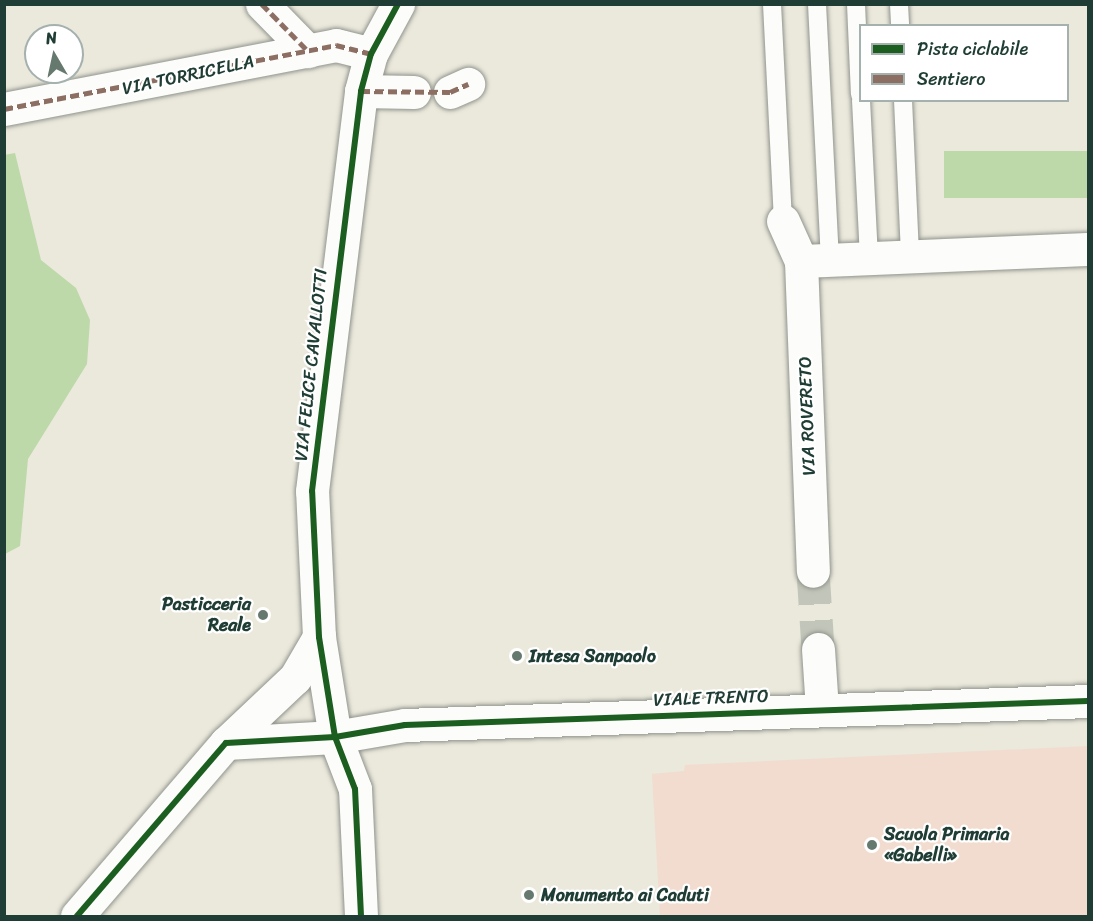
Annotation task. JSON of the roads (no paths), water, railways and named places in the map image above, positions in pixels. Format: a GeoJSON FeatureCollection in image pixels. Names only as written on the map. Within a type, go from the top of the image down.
{"type":"FeatureCollection","features":[{"type":"Feature","properties":{"kind":"street"},"geometry":{"type":"LineString","coordinates":[[262,4],[308,51]]}},
{"type":"Feature","properties":{"kind":"street","name":"VIA FELICE CAVALLOTTI"},"geometry":{"type":"LineString","coordinates":[[361,916],[355,789],[335,737],[319,637],[312,490],[361,91],[371,54],[398,4]]}},
{"type":"Feature","properties":{"kind":"street","name":"VIA TORRICELLA"},"geometry":{"type":"LineString","coordinates":[[4,109],[336,45],[371,54]]}},
{"type":"Feature","properties":{"kind":"street"},"geometry":{"type":"LineString","coordinates":[[361,91],[414,92]]}},
{"type":"Feature","properties":{"kind":"street"},"geometry":{"type":"LineString","coordinates":[[783,220],[816,261],[1089,249]]}},
{"type":"Feature","properties":{"kind":"street","name":"VIA ROVERETO"},"geometry":{"type":"LineString","coordinates":[[813,571],[816,261]]}},
{"type":"Feature","properties":{"kind":"street"},"geometry":{"type":"LineString","coordinates":[[77,916],[226,743],[295,678],[319,637]]}},
{"type":"Feature","properties":{"kind":"street"},"geometry":{"type":"LineString","coordinates":[[818,649],[822,710]]}},
{"type":"Feature","properties":{"kind":"street","name":"VIALE TRENTO"},"geometry":{"type":"LineString","coordinates":[[226,743],[335,737],[405,725],[1089,701]]}},
{"type":"Feature","properties":{"kind":"lane"},"geometry":{"type":"LineString","coordinates":[[772,4],[783,220]]}},
{"type":"Feature","properties":{"kind":"lane"},"geometry":{"type":"LineString","coordinates":[[816,261],[817,4]]}},
{"type":"Feature","properties":{"kind":"lane"},"geometry":{"type":"LineString","coordinates":[[856,4],[859,58]]}},
{"type":"Feature","properties":{"kind":"lane"},"geometry":{"type":"LineString","coordinates":[[899,4],[900,24]]}},
{"type":"Feature","properties":{"kind":"lane"},"geometry":{"type":"LineString","coordinates":[[861,102],[869,258]]}},
{"type":"Feature","properties":{"kind":"lane"},"geometry":{"type":"LineString","coordinates":[[903,102],[910,256]]}},
{"type":"Feature","properties":{"kind":"tunnel"},"geometry":{"type":"LineString","coordinates":[[813,571],[818,649]]}},
{"type":"Feature","properties":{"kind":"place","name":"Pasticceria Reale"},"geometry":{"type":"Point","coordinates":[263,615]}},
{"type":"Feature","properties":{"kind":"place","name":"Intesa Sanpaolo"},"geometry":{"type":"Point","coordinates":[517,656]}},
{"type":"Feature","properties":{"kind":"place","name":"Scuola Primaria «Gabelli»"},"geometry":{"type":"Point","coordinates":[872,845]}},
{"type":"Feature","properties":{"kind":"place","name":"Monumento ai Caduti"},"geometry":{"type":"Point","coordinates":[529,895]}}]}
